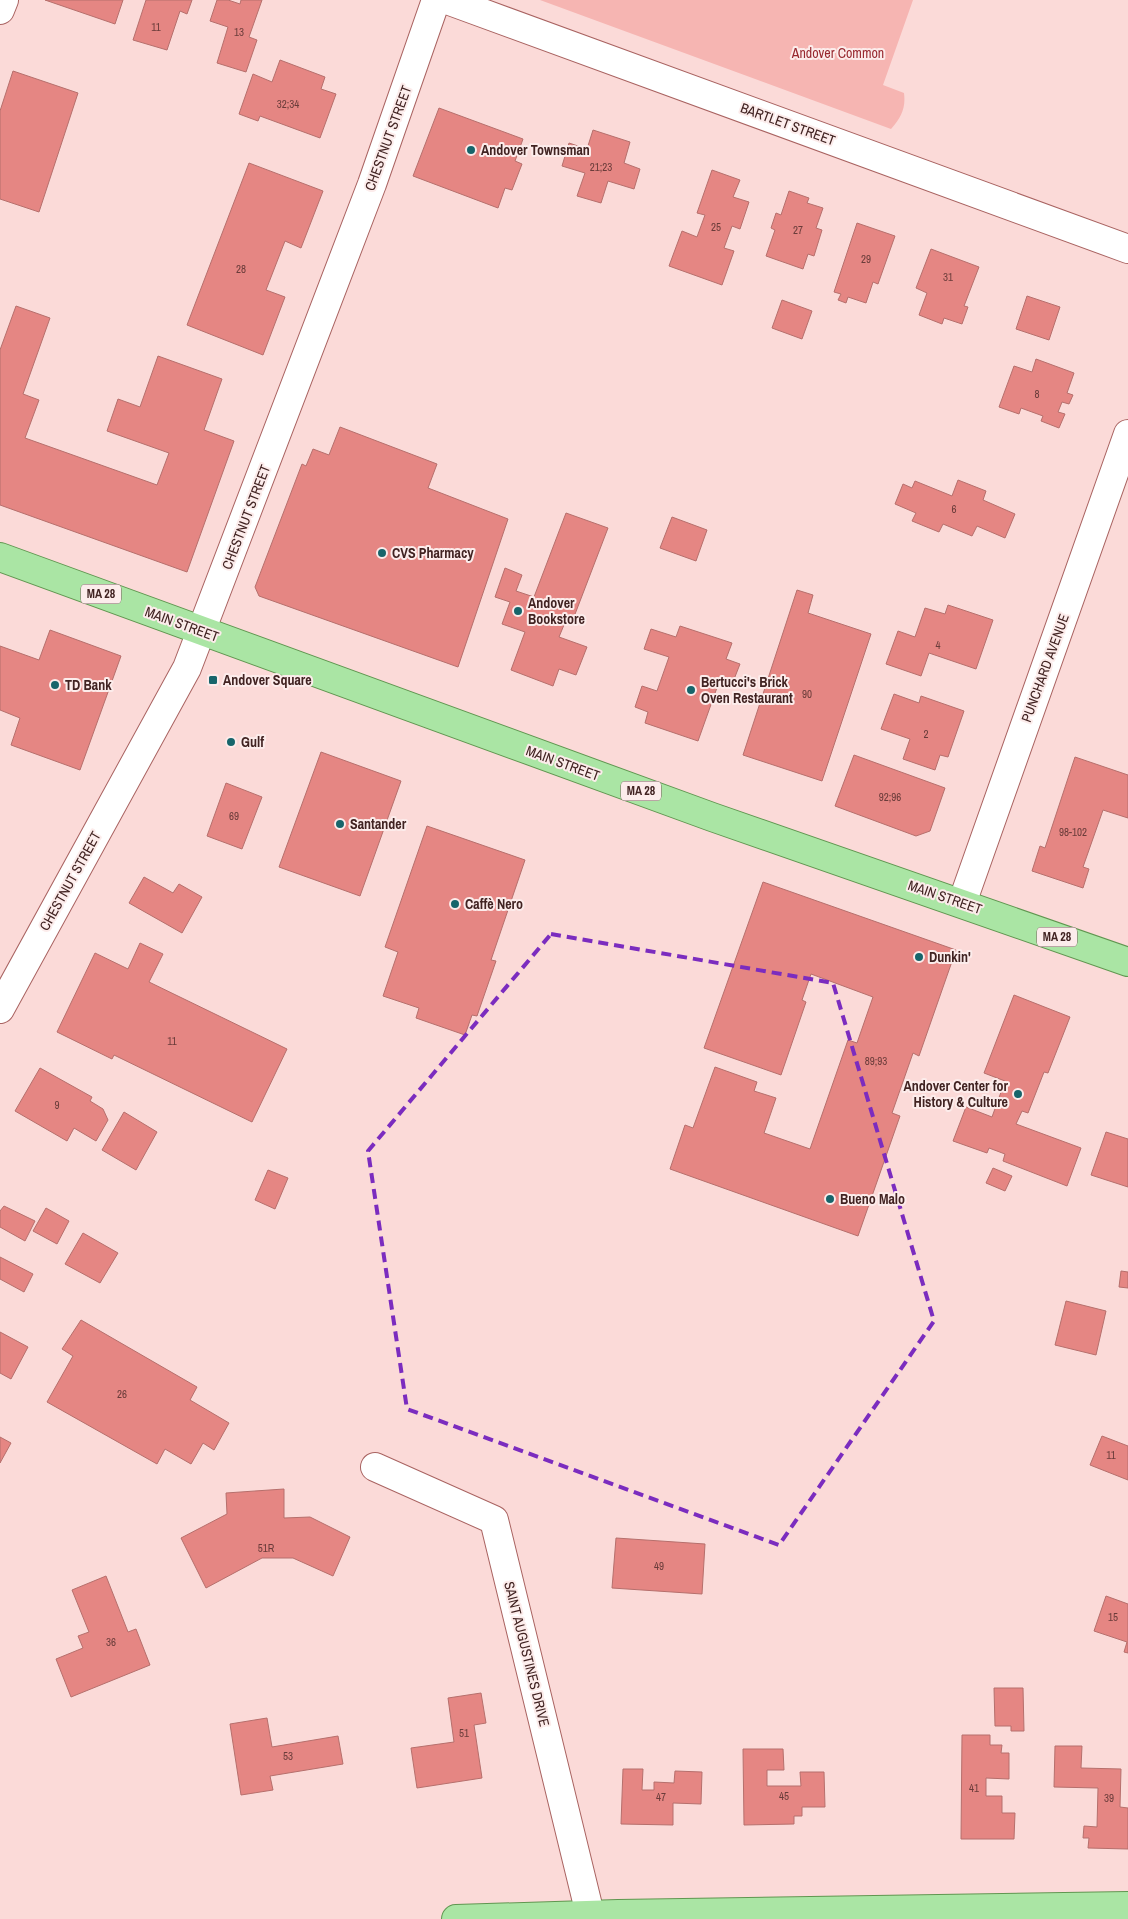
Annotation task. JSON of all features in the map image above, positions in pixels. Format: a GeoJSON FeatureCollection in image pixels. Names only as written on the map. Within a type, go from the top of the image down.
{"type":"FeatureCollection","features":[{"type":"Feature","properties":{"kind":"main road","name":"MAIN STREET"},"geometry":{"type":"LineString","coordinates":[[0,557],[712,818],[1128,962]]}},
{"type":"Feature","properties":{"kind":"main road"},"geometry":{"type":"LineString","coordinates":[[456,1919],[590,1914],[1128,1906]]}},
{"type":"Feature","properties":{"kind":"street"},"geometry":{"type":"LineString","coordinates":[[0,10],[4,0]]}},
{"type":"Feature","properties":{"kind":"street","name":"CHESTNUT STREET"},"geometry":{"type":"LineString","coordinates":[[0,1009],[160,719],[187,668],[203,631],[382,158],[436,0]]}},
{"type":"Feature","properties":{"kind":"street","name":"BARTLET STREET"},"geometry":{"type":"LineString","coordinates":[[447,0],[1128,250]]}},
{"type":"Feature","properties":{"kind":"street","name":"PUNCHARD AVENUE"},"geometry":{"type":"LineString","coordinates":[[962,903],[1128,434]]}},
{"type":"Feature","properties":{"kind":"street","name":"SAINT AUGUSTINES DRIVE"},"geometry":{"type":"LineString","coordinates":[[375,1467],[494,1520],[590,1914]]}},
{"type":"Feature","properties":{"kind":"highlighted area"},"geometry":{"type":"Polygon","coordinates":[[[551,934],[833,983],[934,1321],[779,1545],[407,1409],[368,1151],[551,934]]]}},
{"type":"Feature","properties":{"kind":"green space","name":"Andover Common"},"geometry":{"type":"Polygon","coordinates":[[[540,0],[913,0],[883,85],[904,93],[903,108],[898,121],[891,129],[540,0]]]}},
{"type":"Feature","properties":{"kind":"building"},"geometry":{"type":"Polygon","coordinates":[[[45,0],[123,0],[115,24],[45,0]]]}},
{"type":"Feature","properties":{"kind":"building"},"geometry":{"type":"Polygon","coordinates":[[[146,0],[192,0],[187,14],[180,11],[167,50],[133,40],[146,0]]]}},
{"type":"Feature","properties":{"kind":"building"},"geometry":{"type":"Polygon","coordinates":[[[217,0],[228,0],[240,4],[241,0],[262,0],[249,37],[257,40],[246,72],[217,63],[228,27],[210,21],[217,0]]]}},
{"type":"Feature","properties":{"kind":"building"},"geometry":{"type":"Polygon","coordinates":[[[280,60],[325,77],[321,89],[336,94],[320,138],[260,116],[258,121],[239,114],[253,74],[272,82],[280,60]]]}},
{"type":"Feature","properties":{"kind":"building"},"geometry":{"type":"Polygon","coordinates":[[[13,71],[78,93],[39,212],[0,199],[0,111],[13,71]]]}},
{"type":"Feature","properties":{"kind":"building","name":"Andover Townsman"},"geometry":{"type":"Polygon","coordinates":[[[439,108],[523,139],[515,161],[522,164],[512,190],[505,188],[498,208],[413,176],[439,108]]]}},
{"type":"Feature","properties":{"kind":"building"},"geometry":{"type":"Polygon","coordinates":[[[593,130],[630,142],[624,163],[640,169],[634,189],[608,181],[601,203],[577,196],[585,173],[562,166],[569,143],[587,149],[593,130]]]}},
{"type":"Feature","properties":{"kind":"building"},"geometry":{"type":"Polygon","coordinates":[[[249,163],[323,191],[301,248],[285,241],[266,290],[285,297],[263,355],[187,325],[249,163]]]}},
{"type":"Feature","properties":{"kind":"building"},"geometry":{"type":"Polygon","coordinates":[[[712,170],[740,180],[733,197],[749,202],[740,229],[732,226],[724,248],[734,251],[722,285],[669,266],[682,231],[697,237],[705,215],[697,213],[712,170]]]}},
{"type":"Feature","properties":{"kind":"building"},"geometry":{"type":"Polygon","coordinates":[[[789,191],[809,198],[807,203],[823,208],[816,228],[822,230],[814,256],[808,254],[803,269],[766,256],[775,230],[771,228],[776,213],[781,215],[789,191]]]}},
{"type":"Feature","properties":{"kind":"building"},"geometry":{"type":"Polygon","coordinates":[[[857,223],[895,236],[878,284],[873,282],[866,303],[848,297],[846,303],[838,300],[841,294],[834,292],[857,223]]]}},
{"type":"Feature","properties":{"kind":"building"},"geometry":{"type":"Polygon","coordinates":[[[931,249],[979,267],[964,306],[968,307],[962,324],[944,318],[942,324],[919,315],[927,293],[916,288],[931,249]]]}},
{"type":"Feature","properties":{"kind":"building"},"geometry":{"type":"Polygon","coordinates":[[[1027,296],[1060,307],[1049,340],[1016,329],[1027,296]]]}},
{"type":"Feature","properties":{"kind":"building"},"geometry":{"type":"Polygon","coordinates":[[[782,300],[812,311],[802,339],[772,328],[782,300]]]}},
{"type":"Feature","properties":{"kind":"building"},"geometry":{"type":"Polygon","coordinates":[[[16,306],[50,318],[23,394],[39,400],[25,438],[157,485],[169,453],[107,431],[118,399],[140,407],[158,356],[222,379],[204,430],[234,441],[187,572],[0,505],[0,350],[16,306]]]}},
{"type":"Feature","properties":{"kind":"building"},"geometry":{"type":"Polygon","coordinates":[[[1036,359],[1074,373],[1067,393],[1073,395],[1069,404],[1062,402],[1058,412],[1065,414],[1059,428],[1041,421],[1043,416],[1021,408],[1019,414],[999,407],[1014,366],[1032,372],[1036,359]]]}},
{"type":"Feature","properties":{"kind":"building","name":"CVS Pharmacy"},"geometry":{"type":"Polygon","coordinates":[[[340,427],[437,464],[428,488],[508,519],[458,667],[259,596],[255,587],[302,464],[306,466],[313,449],[329,455],[340,427]]]}},
{"type":"Feature","properties":{"kind":"building"},"geometry":{"type":"Polygon","coordinates":[[[958,480],[986,491],[983,500],[1015,514],[1005,538],[977,526],[972,536],[943,524],[939,532],[912,521],[916,513],[895,504],[903,484],[912,488],[915,481],[952,496],[958,480]]]}},
{"type":"Feature","properties":{"kind":"building"},"geometry":{"type":"Polygon","coordinates":[[[566,513],[608,528],[572,622],[566,620],[559,637],[587,647],[576,675],[559,669],[553,686],[511,670],[525,632],[502,624],[510,602],[495,597],[505,568],[522,575],[516,591],[534,597],[566,513]]]}},
{"type":"Feature","properties":{"kind":"building"},"geometry":{"type":"Polygon","coordinates":[[[672,517],[707,530],[696,561],[660,548],[672,517]]]}},
{"type":"Feature","properties":{"kind":"building"},"geometry":{"type":"Polygon","coordinates":[[[797,590],[813,595],[808,613],[871,634],[822,781],[743,755],[797,590]]]}},
{"type":"Feature","properties":{"kind":"building"},"geometry":{"type":"Polygon","coordinates":[[[948,605],[993,620],[976,669],[929,653],[921,676],[886,664],[898,631],[915,637],[925,608],[945,614],[948,605]]]}},
{"type":"Feature","properties":{"kind":"building"},"geometry":{"type":"Polygon","coordinates":[[[680,626],[732,643],[726,659],[740,664],[731,687],[719,682],[698,741],[645,723],[648,712],[635,707],[642,686],[657,691],[669,657],[644,649],[651,629],[676,637],[680,626]]]}},
{"type":"Feature","properties":{"kind":"building","name":"TD Bank"},"geometry":{"type":"Polygon","coordinates":[[[50,630],[121,656],[80,770],[11,745],[20,718],[0,710],[0,646],[39,660],[50,630]]]}},
{"type":"Feature","properties":{"kind":"building"},"geometry":{"type":"Polygon","coordinates":[[[894,694],[919,703],[921,696],[964,711],[948,757],[940,755],[935,770],[903,759],[910,739],[881,729],[894,694]]]}},
{"type":"Feature","properties":{"kind":"building","name":"Santander"},"geometry":{"type":"Polygon","coordinates":[[[321,752],[401,781],[360,896],[279,867],[321,752]]]}},
{"type":"Feature","properties":{"kind":"building"},"geometry":{"type":"Polygon","coordinates":[[[854,755],[945,788],[930,831],[916,836],[835,806],[854,755]]]}},
{"type":"Feature","properties":{"kind":"building"},"geometry":{"type":"Polygon","coordinates":[[[1075,757],[1128,775],[1128,818],[1103,810],[1083,867],[1089,869],[1083,888],[1032,871],[1040,846],[1045,848],[1075,757]]]}},
{"type":"Feature","properties":{"kind":"building"},"geometry":{"type":"Polygon","coordinates":[[[226,783],[262,797],[242,849],[207,836],[226,783]]]}},
{"type":"Feature","properties":{"kind":"building","name":"Caffè Nero"},"geometry":{"type":"Polygon","coordinates":[[[427,826],[525,860],[491,960],[496,961],[477,1016],[472,1015],[465,1035],[416,1018],[419,1008],[383,996],[398,952],[385,947],[427,826]]]}},
{"type":"Feature","properties":{"kind":"building"},"geometry":{"type":"Polygon","coordinates":[[[144,877],[173,893],[179,884],[202,897],[182,933],[129,903],[144,877]]]}},
{"type":"Feature","properties":{"kind":"building"},"geometry":{"type":"Polygon","coordinates":[[[763,882],[956,950],[919,1056],[913,1053],[892,1113],[900,1116],[858,1236],[670,1169],[685,1125],[693,1128],[715,1067],[757,1082],[754,1091],[776,1098],[764,1133],[810,1149],[848,1040],[857,1043],[873,997],[811,974],[802,1000],[806,1002],[781,1075],[704,1048],[763,882]]]}},
{"type":"Feature","properties":{"kind":"building"},"geometry":{"type":"Polygon","coordinates":[[[140,943],[163,954],[149,982],[287,1049],[252,1122],[114,1055],[112,1059],[57,1032],[95,953],[128,969],[140,943]]]}},
{"type":"Feature","properties":{"kind":"building","name":"Andover Center for History & Culture"},"geometry":{"type":"Polygon","coordinates":[[[1014,995],[1070,1017],[1048,1073],[1044,1072],[1028,1113],[1022,1111],[1016,1124],[1081,1148],[1067,1186],[1003,1161],[1005,1154],[989,1148],[987,1153],[953,1141],[966,1107],[992,1117],[1005,1081],[984,1073],[1014,995]]]}},
{"type":"Feature","properties":{"kind":"building"},"geometry":{"type":"Polygon","coordinates":[[[40,1068],[92,1097],[90,1101],[103,1109],[108,1120],[96,1141],[74,1128],[67,1141],[15,1111],[40,1068]]]}},
{"type":"Feature","properties":{"kind":"building"},"geometry":{"type":"Polygon","coordinates":[[[124,1112],[157,1132],[136,1170],[102,1150],[124,1112]]]}},
{"type":"Feature","properties":{"kind":"building"},"geometry":{"type":"Polygon","coordinates":[[[1106,1132],[1128,1139],[1128,1187],[1091,1175],[1106,1132]]]}},
{"type":"Feature","properties":{"kind":"building"},"geometry":{"type":"Polygon","coordinates":[[[993,1168],[1012,1176],[1005,1191],[986,1183],[993,1168]]]}},
{"type":"Feature","properties":{"kind":"building"},"geometry":{"type":"Polygon","coordinates":[[[268,1170],[288,1178],[275,1209],[255,1200],[268,1170]]]}},
{"type":"Feature","properties":{"kind":"building"},"geometry":{"type":"Polygon","coordinates":[[[4,1206],[35,1221],[25,1241],[0,1227],[0,1211],[4,1206]]]}},
{"type":"Feature","properties":{"kind":"building"},"geometry":{"type":"Polygon","coordinates":[[[46,1208],[69,1221],[57,1244],[33,1231],[46,1208]]]}},
{"type":"Feature","properties":{"kind":"building"},"geometry":{"type":"Polygon","coordinates":[[[83,1233],[118,1253],[100,1283],[65,1264],[83,1233]]]}},
{"type":"Feature","properties":{"kind":"building"},"geometry":{"type":"Polygon","coordinates":[[[0,1257],[33,1274],[24,1292],[0,1279],[0,1257]]]}},
{"type":"Feature","properties":{"kind":"building"},"geometry":{"type":"Polygon","coordinates":[[[1121,1271],[1128,1272],[1128,1288],[1119,1287],[1121,1271]]]}},
{"type":"Feature","properties":{"kind":"building"},"geometry":{"type":"Polygon","coordinates":[[[1066,1301],[1106,1311],[1096,1355],[1055,1345],[1066,1301]]]}},
{"type":"Feature","properties":{"kind":"building"},"geometry":{"type":"Polygon","coordinates":[[[81,1320],[197,1387],[190,1400],[229,1423],[214,1450],[203,1443],[191,1464],[165,1449],[157,1464],[47,1402],[73,1356],[62,1349],[81,1320]]]}},
{"type":"Feature","properties":{"kind":"building"},"geometry":{"type":"Polygon","coordinates":[[[0,1332],[28,1347],[11,1379],[0,1373],[0,1332]]]}},
{"type":"Feature","properties":{"kind":"building"},"geometry":{"type":"Polygon","coordinates":[[[1102,1436],[1128,1446],[1128,1480],[1090,1465],[1102,1436]]]}},
{"type":"Feature","properties":{"kind":"building"},"geometry":{"type":"Polygon","coordinates":[[[0,1437],[11,1443],[0,1463],[0,1437]]]}},
{"type":"Feature","properties":{"kind":"building"},"geometry":{"type":"Polygon","coordinates":[[[284,1489],[284,1518],[310,1517],[350,1537],[333,1576],[293,1558],[262,1558],[206,1588],[181,1538],[227,1514],[226,1493],[284,1489]]]}},
{"type":"Feature","properties":{"kind":"building"},"geometry":{"type":"Polygon","coordinates":[[[616,1538],[705,1544],[702,1594],[612,1588],[616,1538]]]}},
{"type":"Feature","properties":{"kind":"building"},"geometry":{"type":"Polygon","coordinates":[[[106,1576],[128,1632],[136,1629],[150,1665],[71,1697],[56,1659],[83,1648],[78,1636],[89,1632],[72,1590],[106,1576]]]}},
{"type":"Feature","properties":{"kind":"building"},"geometry":{"type":"Polygon","coordinates":[[[1106,1596],[1128,1604],[1128,1653],[1124,1652],[1127,1642],[1094,1631],[1106,1596]]]}},
{"type":"Feature","properties":{"kind":"building"},"geometry":{"type":"Polygon","coordinates":[[[994,1688],[1023,1688],[1024,1731],[1011,1731],[1011,1726],[995,1726],[994,1688]]]}},
{"type":"Feature","properties":{"kind":"building"},"geometry":{"type":"Polygon","coordinates":[[[481,1693],[486,1723],[474,1725],[482,1778],[417,1788],[411,1748],[454,1742],[448,1698],[481,1693]]]}},
{"type":"Feature","properties":{"kind":"building"},"geometry":{"type":"Polygon","coordinates":[[[267,1718],[272,1747],[338,1736],[343,1764],[270,1776],[273,1790],[241,1795],[230,1724],[267,1718]]]}},
{"type":"Feature","properties":{"kind":"building"},"geometry":{"type":"Polygon","coordinates":[[[962,1735],[990,1735],[990,1745],[1002,1745],[1001,1753],[1009,1753],[1009,1779],[986,1778],[986,1796],[1002,1796],[1002,1813],[1015,1813],[1014,1839],[961,1839],[962,1735]]]}},
{"type":"Feature","properties":{"kind":"building"},"geometry":{"type":"Polygon","coordinates":[[[1055,1746],[1082,1746],[1081,1768],[1121,1769],[1120,1807],[1128,1808],[1128,1849],[1088,1848],[1089,1838],[1083,1838],[1084,1826],[1097,1827],[1098,1788],[1054,1787],[1055,1746]]]}},
{"type":"Feature","properties":{"kind":"building"},"geometry":{"type":"Polygon","coordinates":[[[743,1749],[783,1749],[784,1770],[767,1770],[767,1786],[801,1786],[800,1772],[824,1772],[825,1807],[802,1807],[802,1816],[794,1816],[794,1824],[744,1825],[743,1749]]]}},
{"type":"Feature","properties":{"kind":"building"},"geometry":{"type":"Polygon","coordinates":[[[623,1769],[643,1769],[642,1790],[654,1790],[654,1782],[674,1783],[675,1771],[702,1772],[701,1804],[673,1803],[673,1825],[621,1824],[623,1769]]]}},
{"type":"Feature","properties":{"kind":"place","name":"Andover Townsman"},"geometry":{"type":"Point","coordinates":[471,150]}},
{"type":"Feature","properties":{"kind":"place","name":"CVS Pharmacy"},"geometry":{"type":"Point","coordinates":[382,553]}},
{"type":"Feature","properties":{"kind":"place","name":"Andover Bookstore"},"geometry":{"type":"Point","coordinates":[518,611]}},
{"type":"Feature","properties":{"kind":"place","name":"Andover Square"},"geometry":{"type":"Point","coordinates":[213,680]}},
{"type":"Feature","properties":{"kind":"place","name":"TD Bank"},"geometry":{"type":"Point","coordinates":[55,685]}},
{"type":"Feature","properties":{"kind":"place","name":"Bertucci's Brick Oven Restaurant"},"geometry":{"type":"Point","coordinates":[691,690]}},
{"type":"Feature","properties":{"kind":"place","name":"Gulf"},"geometry":{"type":"Point","coordinates":[231,742]}},
{"type":"Feature","properties":{"kind":"place","name":"Santander"},"geometry":{"type":"Point","coordinates":[340,824]}},
{"type":"Feature","properties":{"kind":"place","name":"Caffè Nero"},"geometry":{"type":"Point","coordinates":[455,904]}},
{"type":"Feature","properties":{"kind":"place","name":"Dunkin'"},"geometry":{"type":"Point","coordinates":[919,957]}},
{"type":"Feature","properties":{"kind":"place","name":"Andover Center for History & Culture"},"geometry":{"type":"Point","coordinates":[1018,1094]}},
{"type":"Feature","properties":{"kind":"place","name":"Bueno Malo"},"geometry":{"type":"Point","coordinates":[830,1199]}}]}
